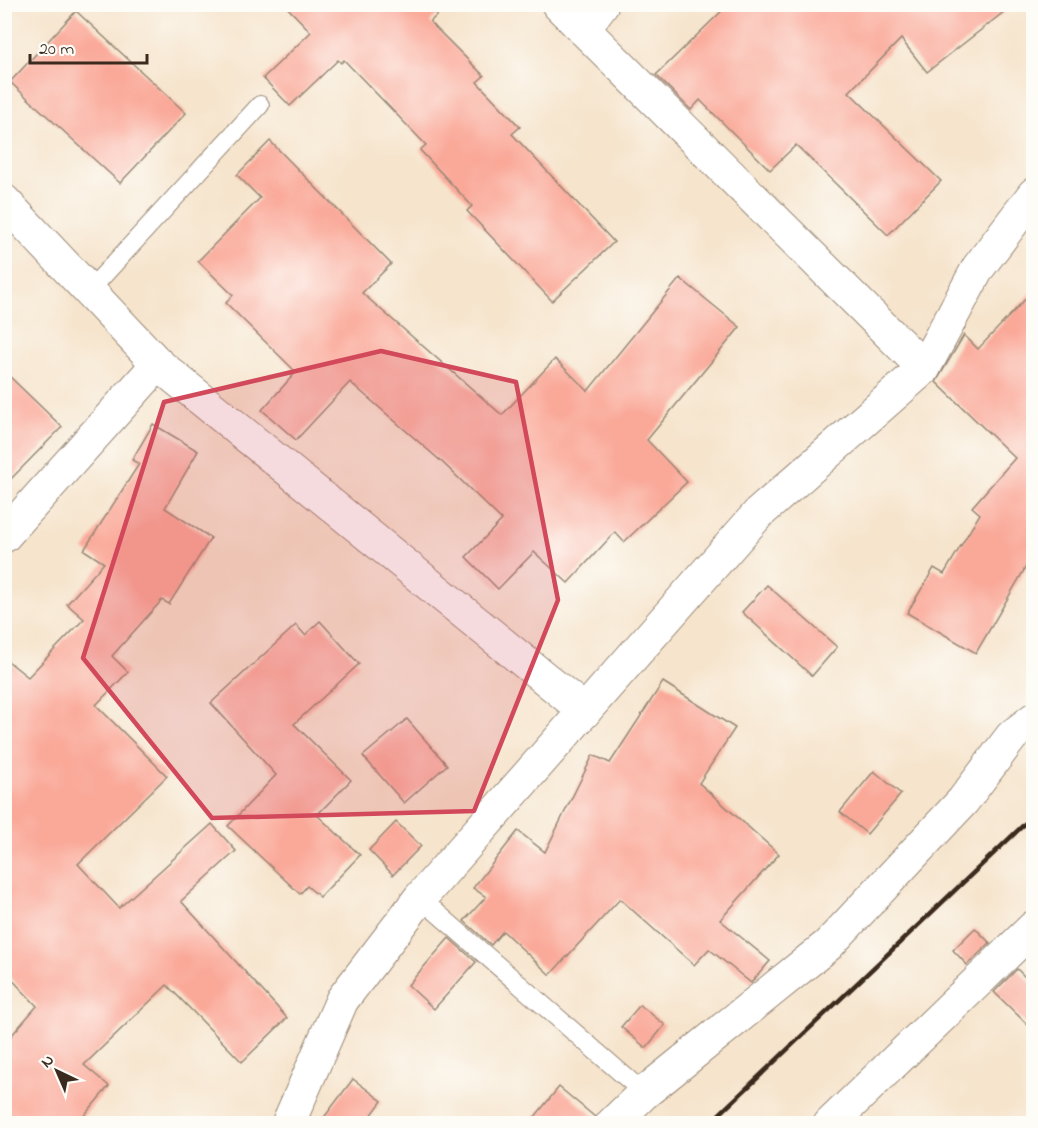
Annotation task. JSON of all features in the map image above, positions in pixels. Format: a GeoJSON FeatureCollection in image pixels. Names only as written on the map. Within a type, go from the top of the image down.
{"type":"FeatureCollection","features":[{"type":"Feature","properties":{"kind":"street"},"geometry":{"type":"LineString","coordinates":[[558,4],[592,17],[924,368]]}},
{"type":"Feature","properties":{"kind":"street"},"geometry":{"type":"LineString","coordinates":[[288,1124],[342,1000],[420,898],[758,514],[924,368],[978,268],[1034,194]]}},
{"type":"Feature","properties":{"kind":"street"},"geometry":{"type":"LineString","coordinates":[[4,201],[158,364],[585,711]]}},
{"type":"Feature","properties":{"kind":"street"},"geometry":{"type":"LineString","coordinates":[[4,536],[158,364]]}},
{"type":"Feature","properties":{"kind":"street"},"geometry":{"type":"LineString","coordinates":[[612,1124],[644,1093],[828,945],[963,801],[1012,736],[1034,719]]}},
{"type":"Feature","properties":{"kind":"street"},"geometry":{"type":"LineString","coordinates":[[830,1124],[1034,927]]}},
{"type":"Feature","properties":{"kind":"lane"},"geometry":{"type":"LineString","coordinates":[[88,292],[260,105]]}},
{"type":"Feature","properties":{"kind":"lane"},"geometry":{"type":"LineString","coordinates":[[420,898],[644,1093]]}},
{"type":"Feature","properties":{"kind":"highlighted area"},"geometry":{"type":"Polygon","coordinates":[[[381,351],[516,382],[558,600],[474,811],[212,818],[83,658],[164,402],[381,351]]]}},
{"type":"Feature","properties":{"kind":"building"},"geometry":{"type":"Polygon","coordinates":[[[284,4],[448,4],[430,22],[484,76],[477,82],[520,127],[512,134],[614,242],[552,301],[467,211],[472,206],[420,150],[426,145],[344,60],[341,63],[338,60],[290,106],[263,78],[311,32],[284,4]]]}},
{"type":"Feature","properties":{"kind":"building"},"geometry":{"type":"Polygon","coordinates":[[[729,4],[1014,4],[927,72],[901,39],[849,92],[941,181],[888,235],[796,145],[770,170],[700,100],[691,110],[656,75],[729,4]]]}},
{"type":"Feature","properties":{"kind":"building"},"geometry":{"type":"Polygon","coordinates":[[[76,11],[186,113],[120,183],[10,82],[76,11]]]}},
{"type":"Feature","properties":{"kind":"building"},"geometry":{"type":"Polygon","coordinates":[[[270,141],[391,264],[362,293],[502,415],[555,359],[588,391],[680,278],[740,327],[647,440],[687,482],[624,542],[615,532],[568,583],[534,552],[498,589],[466,557],[502,520],[443,463],[350,382],[296,440],[262,410],[296,372],[226,303],[233,295],[198,261],[260,198],[237,175],[270,141]]]}},
{"type":"Feature","properties":{"kind":"building"},"geometry":{"type":"Polygon","coordinates":[[[1034,290],[1034,553],[976,653],[907,613],[934,568],[944,574],[980,514],[972,507],[1015,458],[936,382],[964,335],[978,349],[1034,290]]]}},
{"type":"Feature","properties":{"kind":"building"},"geometry":{"type":"Polygon","coordinates":[[[4,371],[62,427],[4,486],[4,371]]]}},
{"type":"Feature","properties":{"kind":"building"},"geometry":{"type":"Polygon","coordinates":[[[153,424],[198,451],[165,508],[211,538],[169,604],[162,600],[112,656],[128,672],[96,705],[167,776],[78,864],[119,908],[212,824],[236,851],[181,901],[287,1018],[242,1062],[167,985],[84,1065],[109,1086],[77,1124],[4,1124],[4,1044],[37,1006],[4,971],[4,658],[28,677],[84,619],[67,604],[104,563],[84,550],[139,464],[132,460],[153,424]]]}},
{"type":"Feature","properties":{"kind":"building"},"geometry":{"type":"Polygon","coordinates":[[[767,585],[837,647],[812,676],[742,612],[767,585]]]}},
{"type":"Feature","properties":{"kind":"building"},"geometry":{"type":"Polygon","coordinates":[[[320,621],[359,664],[294,724],[351,780],[317,815],[360,855],[320,897],[307,886],[300,894],[228,826],[276,775],[211,703],[296,625],[305,635],[320,621]]]}},
{"type":"Feature","properties":{"kind":"building"},"geometry":{"type":"Polygon","coordinates":[[[663,682],[735,728],[699,783],[779,854],[720,920],[770,961],[751,983],[709,949],[694,965],[620,899],[550,975],[503,931],[491,945],[464,921],[486,897],[473,888],[518,831],[545,852],[593,755],[610,763],[663,682]]]}},
{"type":"Feature","properties":{"kind":"building"},"geometry":{"type":"Polygon","coordinates":[[[407,719],[447,765],[404,803],[363,756],[407,719]]]}},
{"type":"Feature","properties":{"kind":"building"},"geometry":{"type":"Polygon","coordinates":[[[874,771],[901,794],[867,834],[840,812],[874,771]]]}},
{"type":"Feature","properties":{"kind":"building"},"geometry":{"type":"Polygon","coordinates":[[[396,822],[421,846],[393,875],[369,850],[396,822]]]}},
{"type":"Feature","properties":{"kind":"building"},"geometry":{"type":"Polygon","coordinates":[[[975,928],[990,943],[967,965],[953,950],[975,928]]]}},
{"type":"Feature","properties":{"kind":"building"},"geometry":{"type":"Polygon","coordinates":[[[449,938],[476,962],[434,1009],[408,985],[449,938]]]}},
{"type":"Feature","properties":{"kind":"building"},"geometry":{"type":"Polygon","coordinates":[[[1017,969],[1034,986],[1034,1031],[994,992],[1017,969]]]}},
{"type":"Feature","properties":{"kind":"building"},"geometry":{"type":"Polygon","coordinates":[[[640,1005],[665,1025],[646,1048],[621,1027],[640,1005]]]}},
{"type":"Feature","properties":{"kind":"building"},"geometry":{"type":"Polygon","coordinates":[[[353,1079],[382,1101],[365,1124],[319,1124],[353,1079]]]}},
{"type":"Feature","properties":{"kind":"building"},"geometry":{"type":"Polygon","coordinates":[[[559,1087],[595,1117],[594,1124],[529,1124],[559,1087]]]}},
{"type":"Feature","properties":{"kind":"railway"},"geometry":{"type":"LineString","coordinates":[[709,1124],[1034,815]]}}]}
